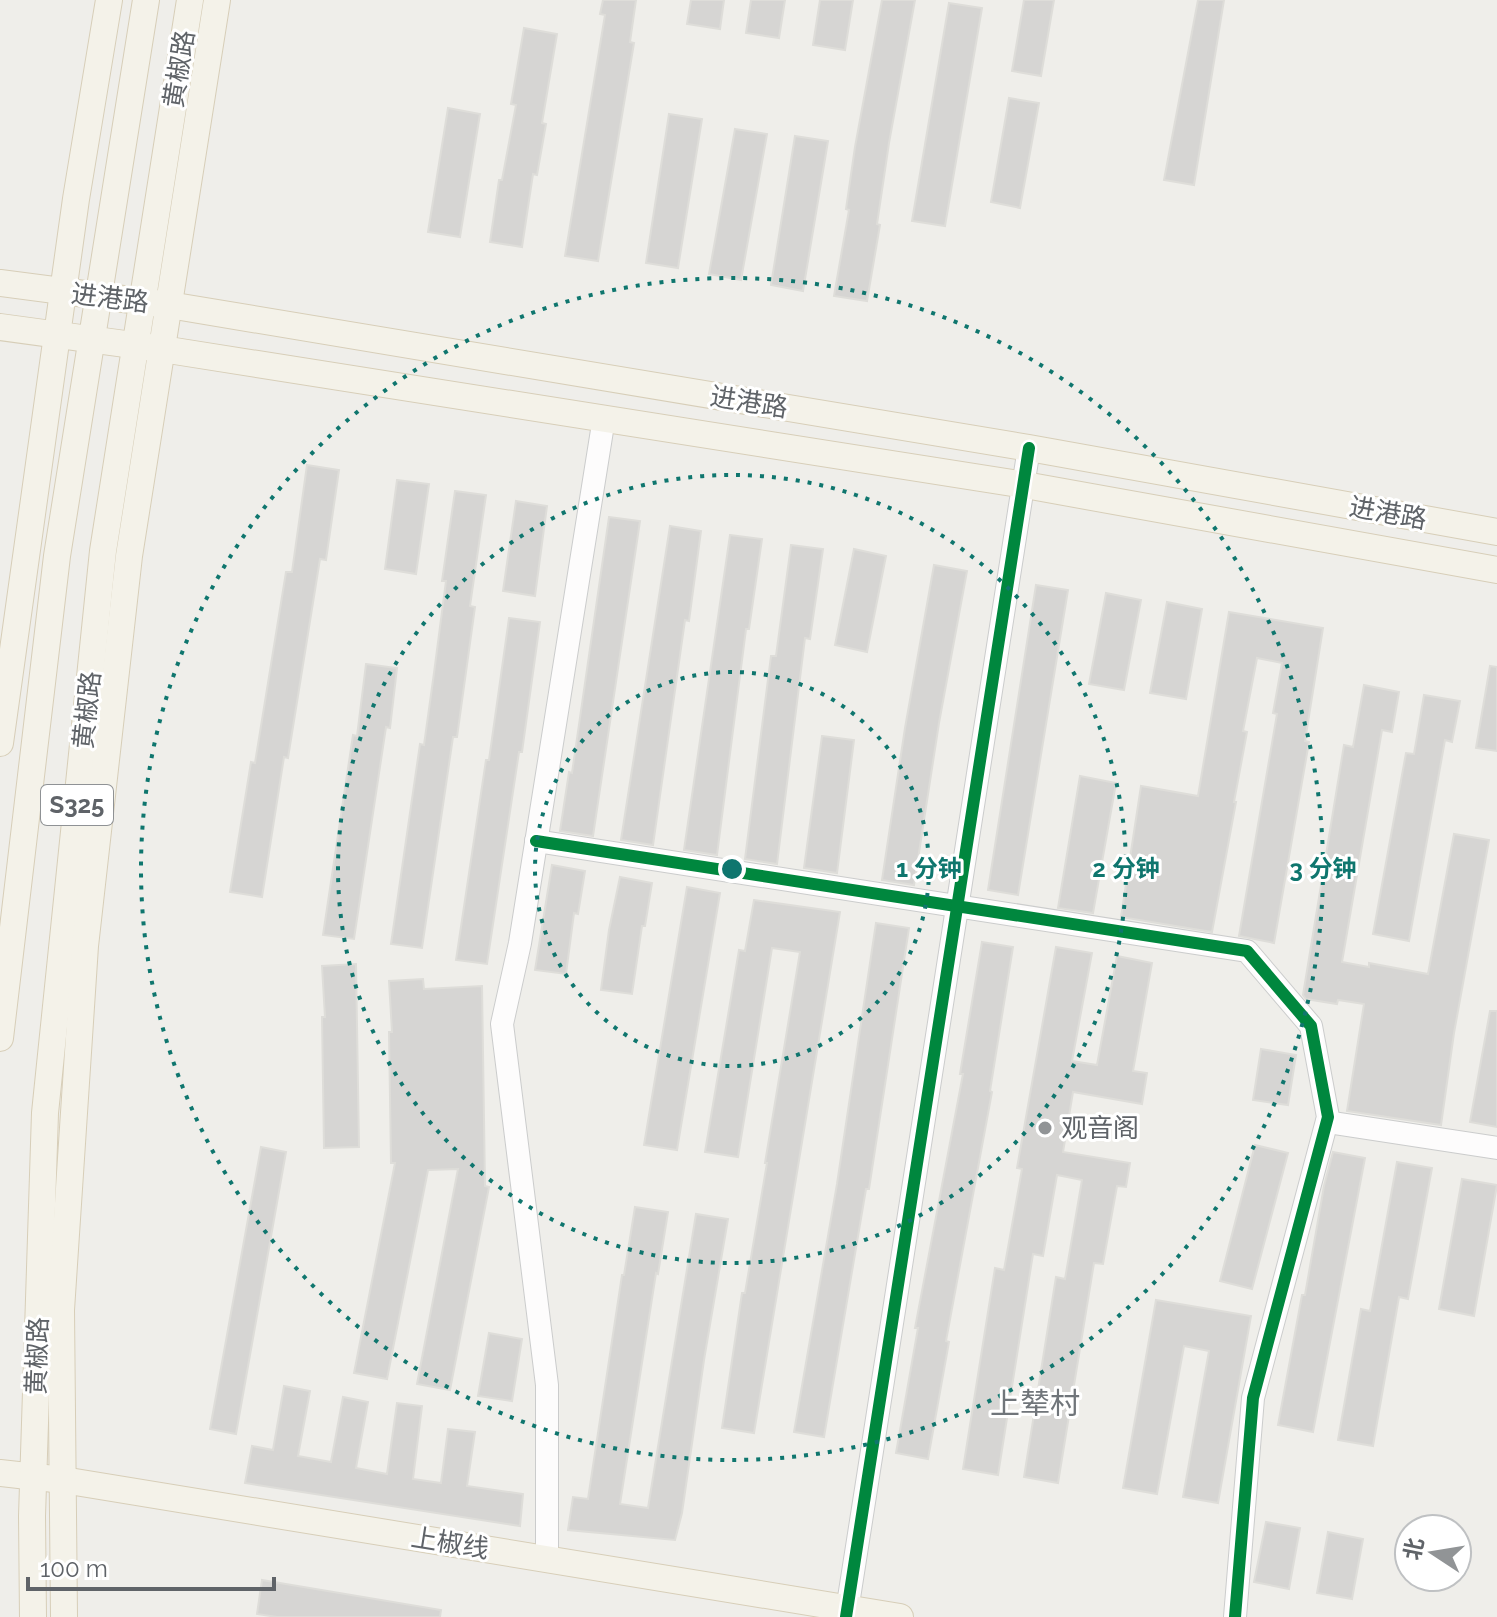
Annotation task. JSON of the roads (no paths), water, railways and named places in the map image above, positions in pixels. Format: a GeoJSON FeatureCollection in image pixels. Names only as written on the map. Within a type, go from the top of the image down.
{"type":"FeatureCollection","features":[{"type":"Feature","properties":{"kind":"main road"},"geometry":{"type":"LineString","coordinates":[[0,743],[63,291],[109,0]]}},
{"type":"Feature","properties":{"kind":"main road","name":"黄椒路"},"geometry":{"type":"LineString","coordinates":[[0,1038],[57,556],[146,0]]}},
{"type":"Feature","properties":{"kind":"main road","name":"黄椒路"},"geometry":{"type":"LineString","coordinates":[[33,1617],[33,1477],[45,1113],[103,551],[190,0]]}},
{"type":"Feature","properties":{"kind":"main road"},"geometry":{"type":"LineString","coordinates":[[64,1617],[61,1310],[85,946],[129,556],[217,0]]}},
{"type":"Feature","properties":{"kind":"main road","name":"进港路"},"geometry":{"type":"LineString","coordinates":[[0,283],[169,305],[1029,448],[1497,532]]}},
{"type":"Feature","properties":{"kind":"main road","name":"进港路"},"geometry":{"type":"LineString","coordinates":[[0,327],[162,349],[1025,485],[1497,570]]}},
{"type":"Feature","properties":{"kind":"main road","name":"上椒线"},"geometry":{"type":"LineString","coordinates":[[0,1473],[63,1480],[547,1558],[847,1613],[900,1617]]}},
{"type":"Feature","properties":{"kind":"street"},"geometry":{"type":"LineString","coordinates":[[547,1558],[547,1385],[502,1024],[520,943],[604,418]]}},
{"type":"Feature","properties":{"kind":"street"},"geometry":{"type":"LineString","coordinates":[[847,1613],[1029,448]]}},
{"type":"Feature","properties":{"kind":"street"},"geometry":{"type":"LineString","coordinates":[[536,841],[1247,951],[1311,1026],[1327,1122],[1253,1398],[1235,1617]]}},
{"type":"Feature","properties":{"kind":"street"},"geometry":{"type":"LineString","coordinates":[[1327,1122],[1497,1148]]}},
{"type":"Feature","properties":{"kind":"place","name":"观音阁"},"geometry":{"type":"Point","coordinates":[1045,1128]}},
{"type":"Feature","properties":{"kind":"district","name":"上辇村"},"geometry":{"type":"Point","coordinates":[1035,1404]}}]}
